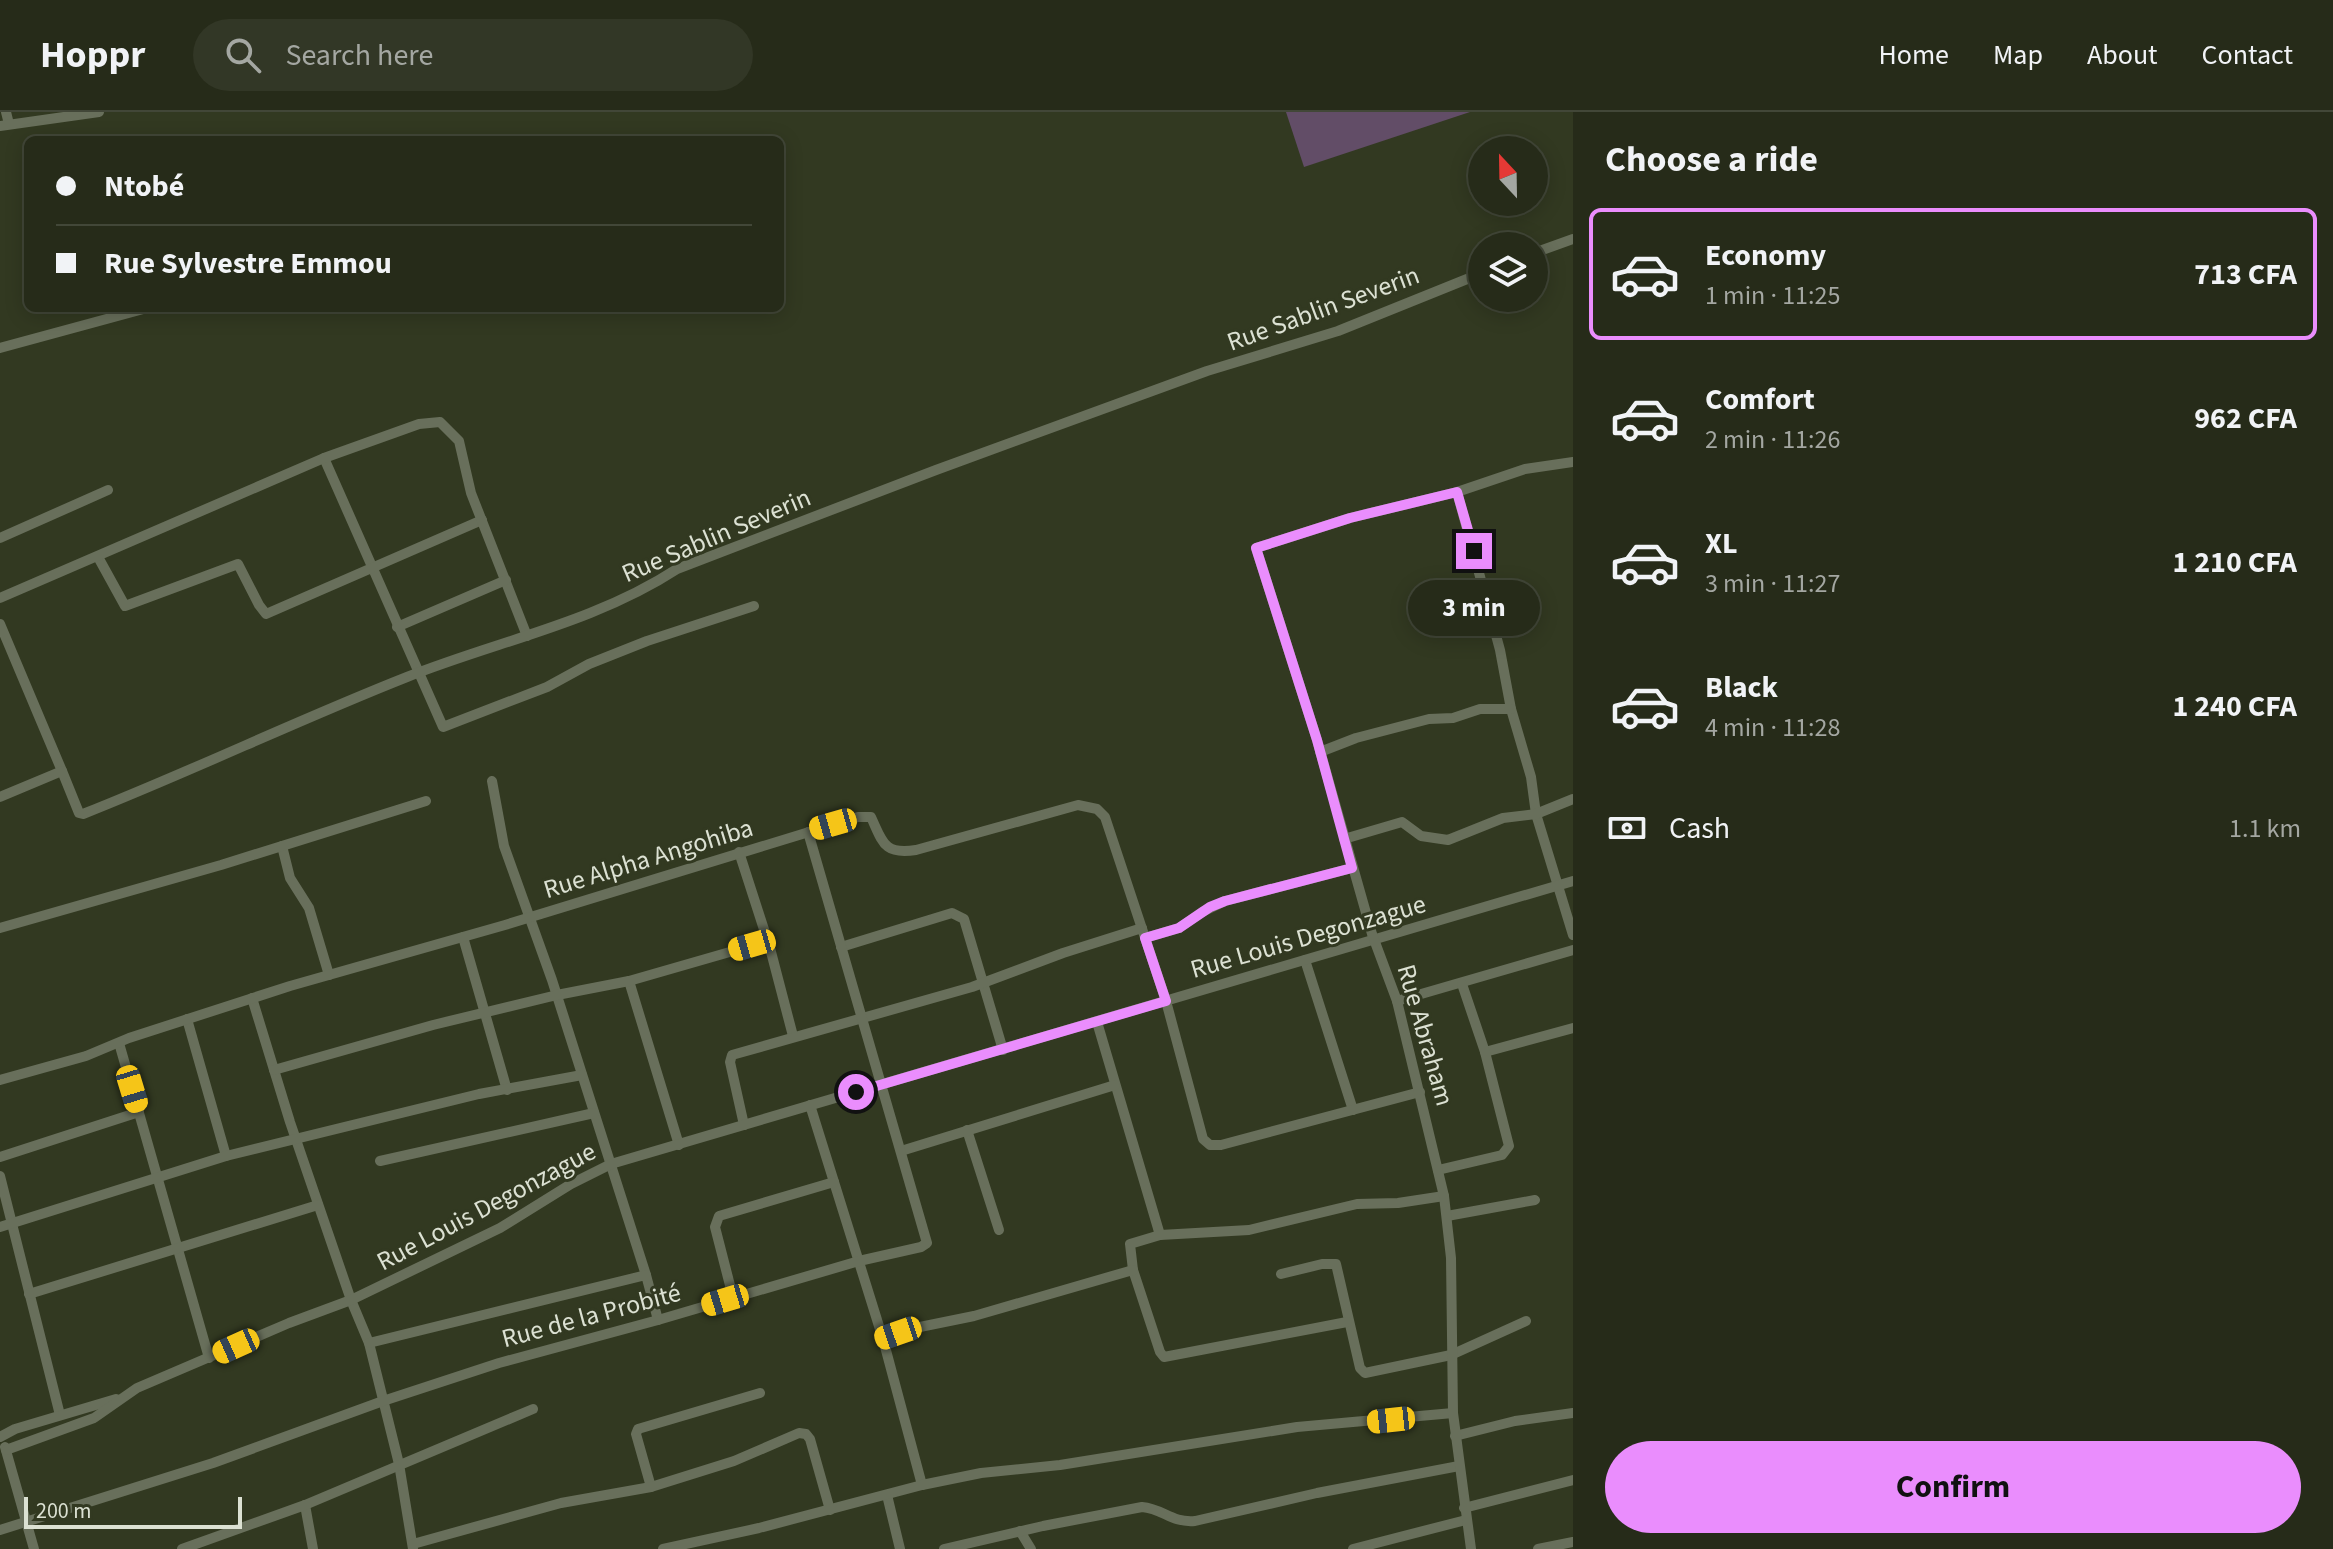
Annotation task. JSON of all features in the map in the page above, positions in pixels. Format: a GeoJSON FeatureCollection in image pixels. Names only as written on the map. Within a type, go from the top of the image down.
{"type":"FeatureCollection","features":[{"type":"Feature","properties":{"kind":"street"},"geometry":{"type":"LineString","coordinates":[[6,112],[5,125],[99,112]]}},
{"type":"Feature","properties":{"kind":"street"},"geometry":{"type":"LineString","coordinates":[[1548,248],[1573,239]]}},
{"type":"Feature","properties":{"kind":"street","name":"Rue Sablin Severin"},"geometry":{"type":"LineString","coordinates":[[62,771],[79,813],[83,814],[417,673],[527,636],[628,596],[677,569],[1207,371],[1338,331],[1468,279]]}},
{"type":"Feature","properties":{"kind":"street"},"geometry":{"type":"LineString","coordinates":[[0,348],[132,312]]}},
{"type":"Feature","properties":{"kind":"street"},"geometry":{"type":"LineString","coordinates":[[0,598],[324,458],[419,424],[440,422],[459,441],[471,493],[527,636]]}},
{"type":"Feature","properties":{"kind":"street"},"geometry":{"type":"LineString","coordinates":[[324,458],[441,726],[447,727],[547,687],[589,664],[647,641],[754,606]]}},
{"type":"Feature","properties":{"kind":"street"},"geometry":{"type":"LineString","coordinates":[[1573,462],[1525,469],[1457,492],[1500,650],[1536,814],[1573,935]]}},
{"type":"Feature","properties":{"kind":"street"},"geometry":{"type":"LineString","coordinates":[[0,538],[108,490]]}},
{"type":"Feature","properties":{"kind":"street","name":"Rue Abraham"},"geometry":{"type":"LineString","coordinates":[[1457,492],[1350,518],[1256,548],[1374,939],[1397,1001],[1444,1196],[1452,1283],[1453,1413],[1471,1549]]}},
{"type":"Feature","properties":{"kind":"street"},"geometry":{"type":"LineString","coordinates":[[98,557],[125,606],[238,564],[266,614],[482,520]]}},
{"type":"Feature","properties":{"kind":"street"},"geometry":{"type":"LineString","coordinates":[[397,627],[506,580]]}},
{"type":"Feature","properties":{"kind":"street"},"geometry":{"type":"LineString","coordinates":[[0,624],[62,771],[0,797]]}},
{"type":"Feature","properties":{"kind":"street"},"geometry":{"type":"LineString","coordinates":[[1320,752],[1356,738],[1417,722],[1453,718],[1480,709],[1511,709]]}},
{"type":"Feature","properties":{"kind":"street"},"geometry":{"type":"LineString","coordinates":[[492,781],[504,846],[557,995],[658,1320]]}},
{"type":"Feature","properties":{"kind":"street"},"geometry":{"type":"LineString","coordinates":[[1344,839],[1402,822],[1421,836],[1448,840],[1503,818],[1536,814],[1573,799]]}},
{"type":"Feature","properties":{"kind":"street"},"geometry":{"type":"LineString","coordinates":[[0,928],[426,801]]}},
{"type":"Feature","properties":{"kind":"street","name":"Rue Alpha Angohiba"},"geometry":{"type":"LineString","coordinates":[[0,1080],[86,1056],[252,998],[867,815],[888,849],[896,853],[1066,808],[1089,806],[1105,817],[1166,1001],[1203,1139],[1210,1145],[1221,1145],[1353,1110]]}},
{"type":"Feature","properties":{"kind":"street","name":"Rue de la Probité"},"geometry":{"type":"LineString","coordinates":[[0,1530],[213,1463],[383,1401],[499,1363],[927,1243],[808,832]]}},
{"type":"Feature","properties":{"kind":"street"},"geometry":{"type":"LineString","coordinates":[[282,846],[290,878],[309,908],[329,975]]}},
{"type":"Feature","properties":{"kind":"street"},"geometry":{"type":"LineString","coordinates":[[739,852],[768,941],[793,1036]]}},
{"type":"Feature","properties":{"kind":"street"},"geometry":{"type":"LineString","coordinates":[[744,1125],[730,1062],[732,1055],[1143,933],[1179,928],[1210,907],[1225,901],[1352,868]]}},
{"type":"Feature","properties":{"kind":"street","name":"Rue Louis Degonzague"},"geometry":{"type":"LineString","coordinates":[[6,1450],[94,1418],[137,1388],[351,1300],[500,1228],[571,1184],[611,1164],[1573,881]]}},
{"type":"Feature","properties":{"kind":"street"},"geometry":{"type":"LineString","coordinates":[[841,947],[952,913],[959,914],[964,919],[985,981],[1003,1050]]}},
{"type":"Feature","properties":{"kind":"street"},"geometry":{"type":"LineString","coordinates":[[463,937],[507,1090]]}},
{"type":"Feature","properties":{"kind":"street"},"geometry":{"type":"LineString","coordinates":[[274,1070],[484,1013],[629,981],[768,941]]}},
{"type":"Feature","properties":{"kind":"street"},"geometry":{"type":"LineString","coordinates":[[1397,1001],[1573,950]]}},
{"type":"Feature","properties":{"kind":"street"},"geometry":{"type":"LineString","coordinates":[[1305,960],[1353,1110],[1420,1092]]}},
{"type":"Feature","properties":{"kind":"street"},"geometry":{"type":"LineString","coordinates":[[629,981],[679,1145]]}},
{"type":"Feature","properties":{"kind":"street"},"geometry":{"type":"LineString","coordinates":[[1438,1170],[1502,1155],[1509,1146],[1485,1052],[1462,984]]}},
{"type":"Feature","properties":{"kind":"street"},"geometry":{"type":"LineString","coordinates":[[252,998],[318,1205],[369,1343],[399,1464],[413,1546],[561,1503],[651,1487],[734,1461],[799,1433],[806,1434],[810,1439],[830,1510]]}},
{"type":"Feature","properties":{"kind":"street"},"geometry":{"type":"LineString","coordinates":[[187,1019],[226,1156]]}},
{"type":"Feature","properties":{"kind":"street"},"geometry":{"type":"LineString","coordinates":[[1097,1022],[1160,1235]]}},
{"type":"Feature","properties":{"kind":"street"},"geometry":{"type":"LineString","coordinates":[[1485,1052],[1573,1028]]}},
{"type":"Feature","properties":{"kind":"street"},"geometry":{"type":"LineString","coordinates":[[119,1043],[209,1358]]}},
{"type":"Feature","properties":{"kind":"street"},"geometry":{"type":"LineString","coordinates":[[5,1226],[226,1156],[479,1094],[582,1075]]}},
{"type":"Feature","properties":{"kind":"street"},"geometry":{"type":"LineString","coordinates":[[901,1151],[1115,1085]]}},
{"type":"Feature","properties":{"kind":"street"},"geometry":{"type":"LineString","coordinates":[[810,1105],[883,1339],[922,1485]]}},
{"type":"Feature","properties":{"kind":"street"},"geometry":{"type":"LineString","coordinates":[[0,1157],[139,1112]]}},
{"type":"Feature","properties":{"kind":"street"},"geometry":{"type":"LineString","coordinates":[[380,1161],[594,1113]]}},
{"type":"Feature","properties":{"kind":"street"},"geometry":{"type":"LineString","coordinates":[[967,1130],[999,1230]]}},
{"type":"Feature","properties":{"kind":"street"},"geometry":{"type":"LineString","coordinates":[[0,1176],[5,1226],[29,1294],[60,1415]]}},
{"type":"Feature","properties":{"kind":"street"},"geometry":{"type":"LineString","coordinates":[[733,1297],[715,1227],[719,1216],[834,1182]]}},
{"type":"Feature","properties":{"kind":"street"},"geometry":{"type":"LineString","coordinates":[[1347,1322],[1164,1357],[1133,1270],[1130,1244],[1160,1235],[1249,1230],[1357,1204],[1398,1203],[1444,1196]]}},
{"type":"Feature","properties":{"kind":"street"},"geometry":{"type":"LineString","coordinates":[[1447,1216],[1535,1200]]}},
{"type":"Feature","properties":{"kind":"street"},"geometry":{"type":"LineString","coordinates":[[29,1294],[318,1205]]}},
{"type":"Feature","properties":{"kind":"street"},"geometry":{"type":"LineString","coordinates":[[1281,1274],[1322,1264],[1336,1264],[1347,1322],[1360,1368],[1365,1373],[1451,1355],[1526,1321]]}},
{"type":"Feature","properties":{"kind":"street"},"geometry":{"type":"LineString","coordinates":[[883,1339],[1133,1270]]}},
{"type":"Feature","properties":{"kind":"street"},"geometry":{"type":"LineString","coordinates":[[369,1343],[646,1275]]}},
{"type":"Feature","properties":{"kind":"street"},"geometry":{"type":"LineString","coordinates":[[651,1487],[636,1434],[638,1429],[760,1393]]}},
{"type":"Feature","properties":{"kind":"street"},"geometry":{"type":"LineString","coordinates":[[34,1549],[0,1435],[122,1397]]}},
{"type":"Feature","properties":{"kind":"street"},"geometry":{"type":"LineString","coordinates":[[182,1549],[305,1505],[533,1409]]}},
{"type":"Feature","properties":{"kind":"street"},"geometry":{"type":"LineString","coordinates":[[663,1549],[981,1473],[1060,1465],[1258,1432],[1453,1413]]}},
{"type":"Feature","properties":{"kind":"street"},"geometry":{"type":"LineString","coordinates":[[1455,1436],[1515,1421],[1573,1413]]}},
{"type":"Feature","properties":{"kind":"street"},"geometry":{"type":"LineString","coordinates":[[944,1549],[1142,1507],[1152,1508],[1175,1520],[1195,1521],[1317,1493],[1459,1466]]}},
{"type":"Feature","properties":{"kind":"street"},"geometry":{"type":"LineString","coordinates":[[1464,1508],[1573,1480]]}},
{"type":"Feature","properties":{"kind":"street"},"geometry":{"type":"LineString","coordinates":[[887,1495],[900,1549]]}},
{"type":"Feature","properties":{"kind":"street"},"geometry":{"type":"LineString","coordinates":[[305,1505],[313,1549]]}},
{"type":"Feature","properties":{"kind":"street"},"geometry":{"type":"LineString","coordinates":[[1353,1549],[1466,1520]]}},
{"type":"Feature","properties":{"kind":"street"},"geometry":{"type":"LineString","coordinates":[[1020,1531],[1031,1549]]}},
{"type":"Feature","properties":{"kind":"street"},"geometry":{"type":"LineString","coordinates":[[1538,1549],[1573,1542]]}},
{"type":"Feature","properties":{"kind":"shaded area"},"geometry":{"type":"Polygon","coordinates":[[[1286,112],[1470,112],[1304,167],[1286,112]]]}},
{"type":"Feature","properties":{"kind":"route"},"geometry":{"type":"LineString","coordinates":[[856,1092],[1166,1001],[1145,938],[1179,928],[1210,907],[1225,901],[1352,868],[1317,740],[1256,548],[1350,518],[1457,492],[1474,551]]}}]}
